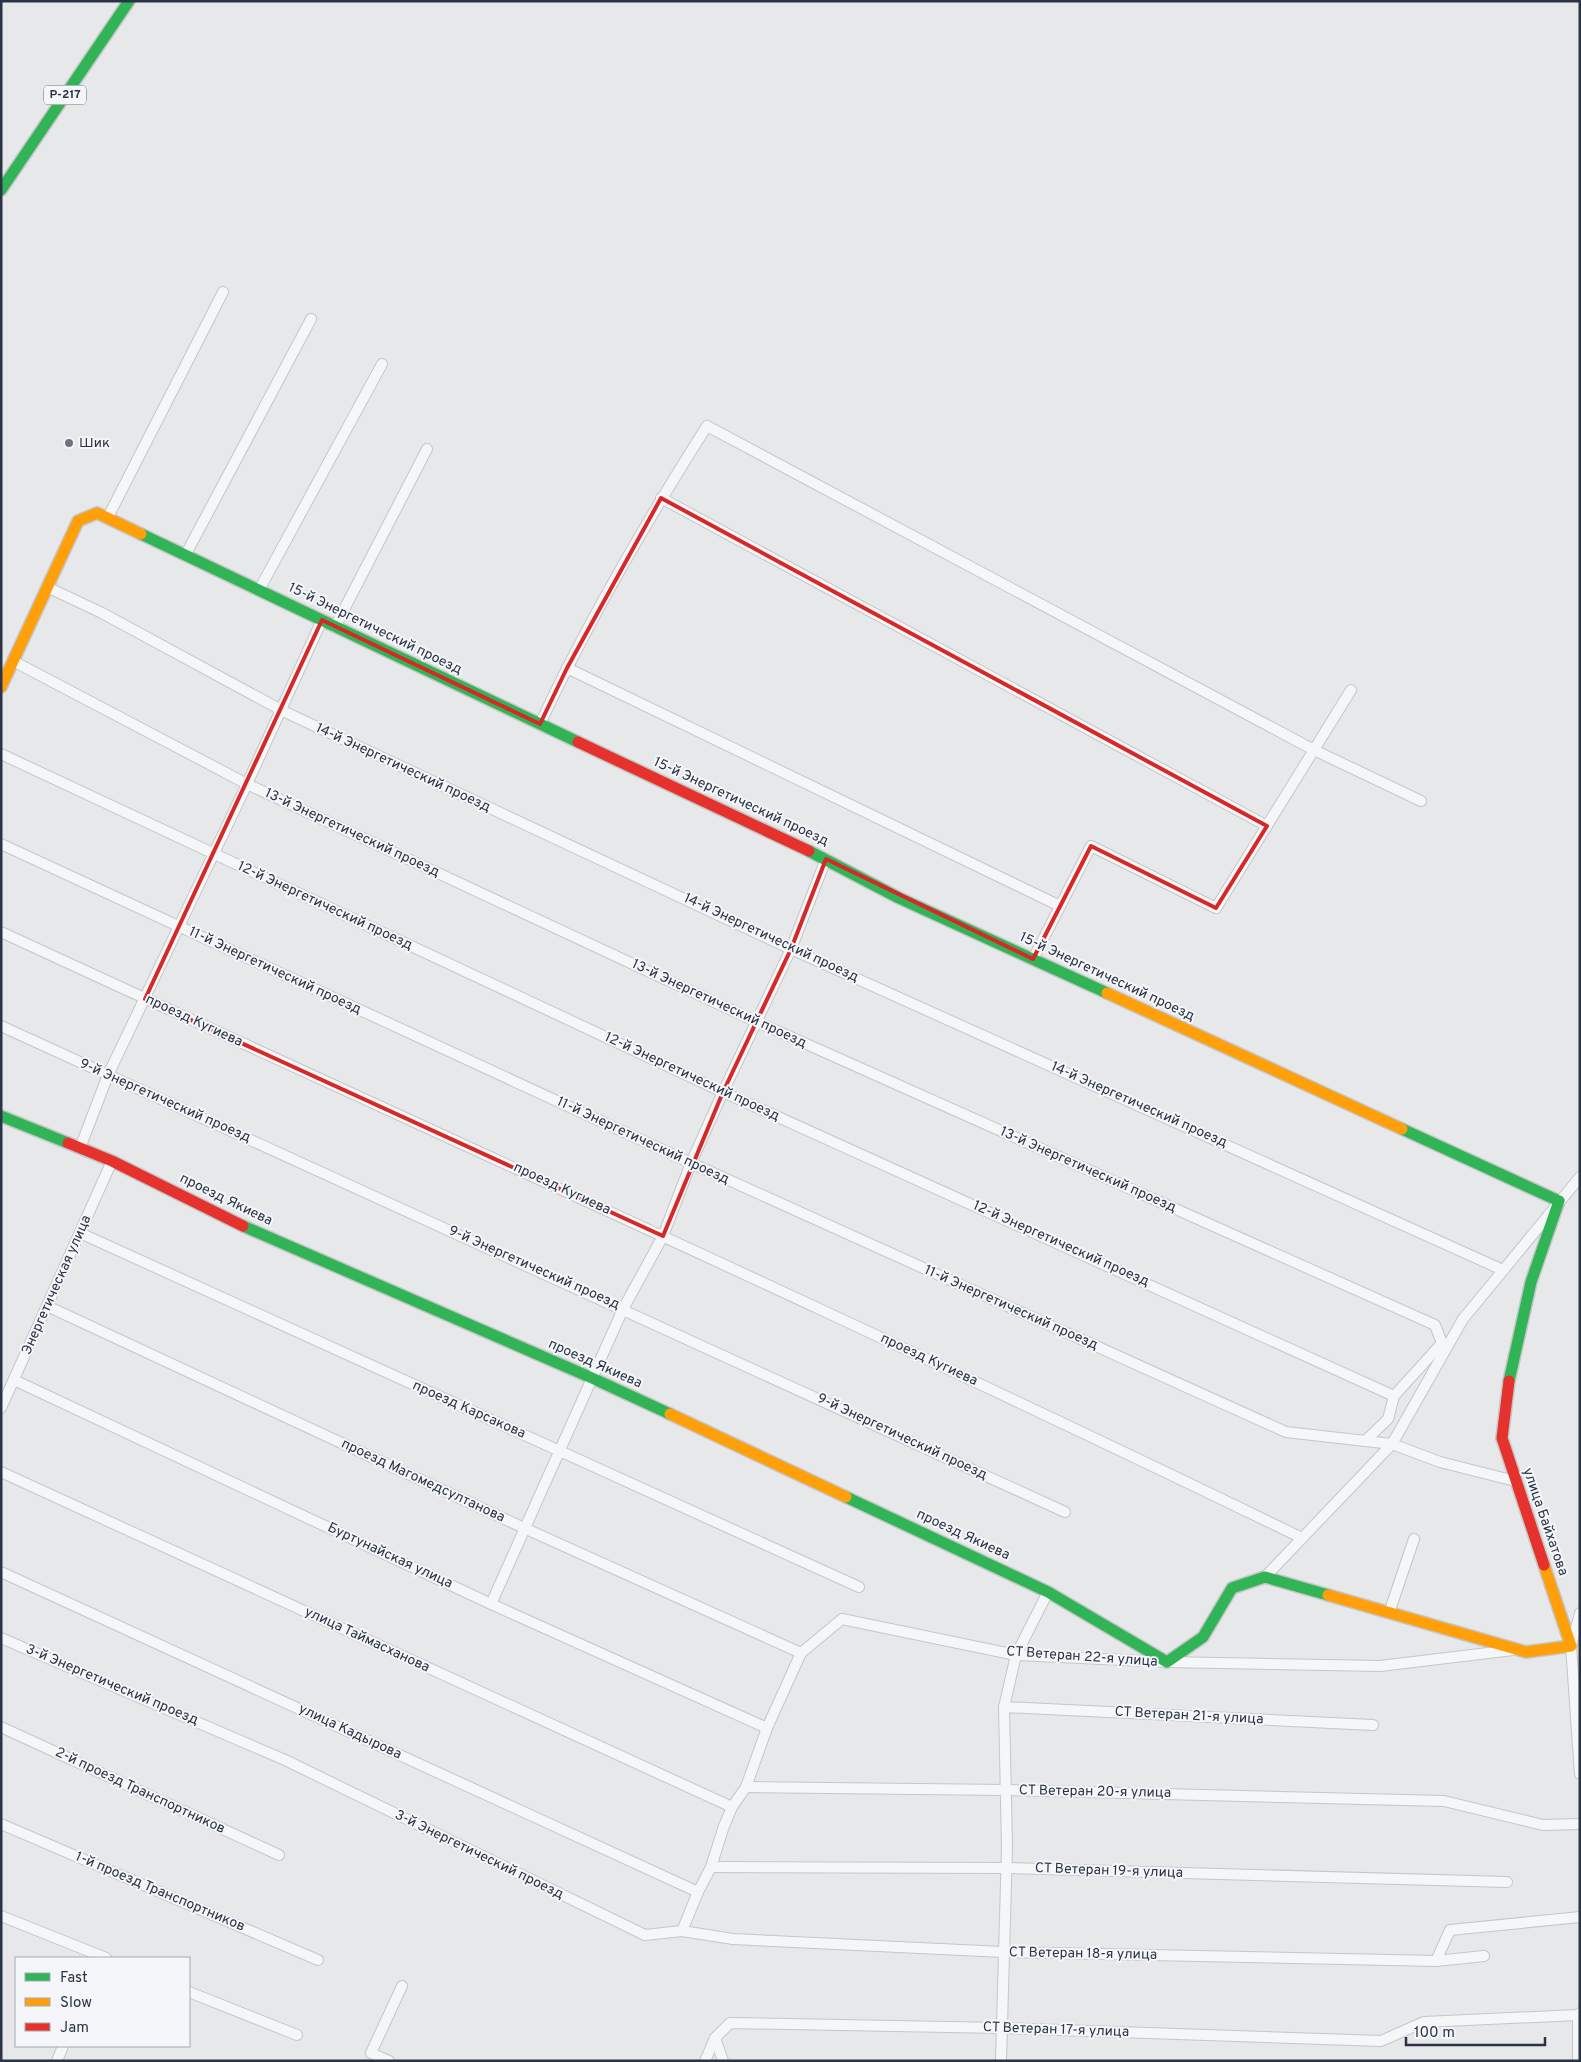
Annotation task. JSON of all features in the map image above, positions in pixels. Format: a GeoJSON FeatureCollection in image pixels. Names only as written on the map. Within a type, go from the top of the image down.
{"type":"FeatureCollection","features":[{"type":"Feature","properties":{"kind":"main road","name":"Р-217"},"geometry":{"type":"LineString","coordinates":[[1,190],[124,2]]}},
{"type":"Feature","properties":{"kind":"main road"},"geometry":{"type":"LineString","coordinates":[[1,686],[78,521],[97,513],[108,516]]}},
{"type":"Feature","properties":{"kind":"main road","name":"15-й Энергетический проезд"},"geometry":{"type":"LineString","coordinates":[[108,516],[335,627],[826,859],[899,898],[1559,1201]]}},
{"type":"Feature","properties":{"kind":"main road","name":"проезд Якиева"},"geometry":{"type":"LineString","coordinates":[[1,1116],[112,1161],[250,1230],[592,1378],[1048,1592],[1166,1662]]}},
{"type":"Feature","properties":{"kind":"main road","name":"улица Байхатова"},"geometry":{"type":"LineString","coordinates":[[1559,1201],[1531,1282],[1507,1390],[1502,1438],[1515,1481],[1575,1645]]}},
{"type":"Feature","properties":{"kind":"main road"},"geometry":{"type":"LineString","coordinates":[[1166,1662],[1203,1637],[1232,1588],[1265,1577],[1526,1652],[1575,1645]]}},
{"type":"Feature","properties":{"kind":"street"},"geometry":{"type":"LineString","coordinates":[[108,516],[223,292]]}},
{"type":"Feature","properties":{"kind":"street"},"geometry":{"type":"LineString","coordinates":[[186,554],[311,319]]}},
{"type":"Feature","properties":{"kind":"street"},"geometry":{"type":"LineString","coordinates":[[259,590],[382,364]]}},
{"type":"Feature","properties":{"kind":"street"},"geometry":{"type":"LineString","coordinates":[[540,724],[567,668],[661,498],[707,426],[1314,750],[1421,801]]}},
{"type":"Feature","properties":{"kind":"street"},"geometry":{"type":"LineString","coordinates":[[335,627],[427,449]]}},
{"type":"Feature","properties":{"kind":"street"},"geometry":{"type":"LineString","coordinates":[[661,498],[1267,826]]}},
{"type":"Feature","properties":{"kind":"street","name":"14-й Энергетический проезд"},"geometry":{"type":"LineString","coordinates":[[47,587],[102,613],[280,710],[792,949],[1503,1270]]}},
{"type":"Feature","properties":{"kind":"street"},"geometry":{"type":"LineString","coordinates":[[80,1148],[108,1075],[247,784],[322,620]]}},
{"type":"Feature","properties":{"kind":"street","name":"13-й Энергетический проезд"},"geometry":{"type":"LineString","coordinates":[[13,661],[247,784],[756,1021],[1435,1325],[1442,1343]]}},
{"type":"Feature","properties":{"kind":"street"},"geometry":{"type":"LineString","coordinates":[[567,668],[1060,906]]}},
{"type":"Feature","properties":{"kind":"street"},"geometry":{"type":"LineString","coordinates":[[1033,959],[1091,846],[1216,908],[1351,690]]}},
{"type":"Feature","properties":{"kind":"street","name":"12-й Энергетический проезд"},"geometry":{"type":"LineString","coordinates":[[1,754],[722,1092],[1390,1394]]}},
{"type":"Feature","properties":{"kind":"street","name":"11-й Энергетический проезд"},"geometry":{"type":"LineString","coordinates":[[1,844],[691,1163],[1286,1432],[1392,1444],[1440,1462],[1515,1481]]}},
{"type":"Feature","properties":{"kind":"street"},"geometry":{"type":"LineString","coordinates":[[491,1604],[623,1309],[662,1236],[722,1092],[792,949],[826,859]]}},
{"type":"Feature","properties":{"kind":"street","name":"проезд Кугиева"},"geometry":{"type":"LineString","coordinates":[[1,932],[662,1236],[1121,1450],[1302,1538]]}},
{"type":"Feature","properties":{"kind":"street","name":"9-й Энергетический проезд"},"geometry":{"type":"LineString","coordinates":[[1,1026],[1065,1512]]}},
{"type":"Feature","properties":{"kind":"street","name":"Энергетическая улица"},"geometry":{"type":"LineString","coordinates":[[1,1408],[112,1161]]}},
{"type":"Feature","properties":{"kind":"street"},"geometry":{"type":"LineString","coordinates":[[1365,1441],[1388,1419],[1390,1394],[1442,1343],[1580,1177]]}},
{"type":"Feature","properties":{"kind":"street","name":"проезд Карсакова"},"geometry":{"type":"LineString","coordinates":[[80,1234],[859,1587]]}},
{"type":"Feature","properties":{"kind":"street","name":"проезд Магомедсултанова"},"geometry":{"type":"LineString","coordinates":[[47,1306],[524,1528],[801,1653]]}},
{"type":"Feature","properties":{"kind":"street"},"geometry":{"type":"LineString","coordinates":[[1265,1577],[1392,1444],[1463,1319]]}},
{"type":"Feature","properties":{"kind":"street","name":"Буртунайская улица"},"geometry":{"type":"LineString","coordinates":[[14,1380],[491,1604],[767,1728]]}},
{"type":"Feature","properties":{"kind":"street","name":"улица Таймасханова"},"geometry":{"type":"LineString","coordinates":[[1,1472],[732,1807]]}},
{"type":"Feature","properties":{"kind":"street"},"geometry":{"type":"LineString","coordinates":[[1389,1612],[1414,1539]]}},
{"type":"Feature","properties":{"kind":"street","name":"улица Кадырова"},"geometry":{"type":"LineString","coordinates":[[1,1572],[698,1892]]}},
{"type":"Feature","properties":{"kind":"street"},"geometry":{"type":"LineString","coordinates":[[1001,2061],[1006,1868],[1004,1707],[1016,1655],[1048,1592]]}},
{"type":"Feature","properties":{"kind":"street"},"geometry":{"type":"LineString","coordinates":[[1580,1613],[1575,1645],[1580,1774]]}},
{"type":"Feature","properties":{"kind":"street","name":"СТ Ветеран 22-я улица"},"geometry":{"type":"LineString","coordinates":[[801,1653],[842,1619],[1016,1655],[1166,1662],[1380,1666],[1518,1650]]}},
{"type":"Feature","properties":{"kind":"street","name":"3-й Энергетический проезд"},"geometry":{"type":"LineString","coordinates":[[1,1638],[285,1760],[645,1935],[682,1931]]}},
{"type":"Feature","properties":{"kind":"street"},"geometry":{"type":"LineString","coordinates":[[682,1931],[711,1866],[732,1807],[746,1787],[767,1728],[801,1653]]}},
{"type":"Feature","properties":{"kind":"street","name":"СТ Ветеран 21-я улица"},"geometry":{"type":"LineString","coordinates":[[1004,1707],[1373,1725]]}},
{"type":"Feature","properties":{"kind":"street","name":"2-й проезд Транспортников"},"geometry":{"type":"LineString","coordinates":[[1,1727],[280,1855]]}},
{"type":"Feature","properties":{"kind":"street","name":"СТ Ветеран 20-я улица"},"geometry":{"type":"LineString","coordinates":[[746,1787],[1006,1790],[1444,1801],[1542,1825],[1580,1824]]}},
{"type":"Feature","properties":{"kind":"street","name":"1-й проезд Транспортников"},"geometry":{"type":"LineString","coordinates":[[1,1824],[318,1960]]}},
{"type":"Feature","properties":{"kind":"street","name":"СТ Ветеран 19-я улица"},"geometry":{"type":"LineString","coordinates":[[711,1866],[1006,1868],[1507,1882]]}},
{"type":"Feature","properties":{"kind":"street"},"geometry":{"type":"LineString","coordinates":[[1,1916],[104,1957]]}},
{"type":"Feature","properties":{"kind":"street"},"geometry":{"type":"LineString","coordinates":[[1436,1960],[1450,1930],[1580,1918]]}},
{"type":"Feature","properties":{"kind":"street","name":"СТ Ветеран 18-я улица"},"geometry":{"type":"LineString","coordinates":[[682,1931],[733,1939],[1003,1952],[1436,1960],[1484,1956]]}},
{"type":"Feature","properties":{"kind":"street"},"geometry":{"type":"LineString","coordinates":[[389,2061],[371,2052],[402,1986]]}},
{"type":"Feature","properties":{"kind":"street"},"geometry":{"type":"LineString","coordinates":[[190,1992],[297,2036]]}},
{"type":"Feature","properties":{"kind":"street"},"geometry":{"type":"LineString","coordinates":[[1578,2061],[1579,2014]]}},
{"type":"Feature","properties":{"kind":"street","name":"СТ Ветеран 17-я улица"},"geometry":{"type":"LineString","coordinates":[[716,2038],[730,2023],[1002,2028],[1381,2040],[1424,2022],[1579,2014]]}},
{"type":"Feature","properties":{"kind":"street"},"geometry":{"type":"LineString","coordinates":[[705,2061],[716,2038]]}},
{"type":"Feature","properties":{"kind":"street"},"geometry":{"type":"LineString","coordinates":[[716,2038],[723,2061]]}},
{"type":"Feature","properties":{"kind":"street"},"geometry":{"type":"LineString","coordinates":[[57,2061],[63,2047]]}},
{"type":"Feature","properties":{"kind":"highlighted area"},"geometry":{"type":"Polygon","coordinates":[[[661,498],[1267,826],[1216,908],[1091,846],[1033,959],[826,859],[791,949],[723,1092],[663,1236],[145,999],[322,620],[540,724],[567,668],[661,498]]]}},
{"type":"Feature","properties":{"kind":"traffic: fast"},"geometry":{"type":"LineString","coordinates":[[1,190],[129,1]]}},
{"type":"Feature","properties":{"kind":"traffic: fast"},"geometry":{"type":"LineString","coordinates":[[141,534],[578,742]]}},
{"type":"Feature","properties":{"kind":"traffic: fast"},"geometry":{"type":"LineString","coordinates":[[809,851],[899,898],[1107,993]]}},
{"type":"Feature","properties":{"kind":"traffic: fast"},"geometry":{"type":"LineString","coordinates":[[1,1116],[68,1143]]}},
{"type":"Feature","properties":{"kind":"traffic: fast"},"geometry":{"type":"LineString","coordinates":[[1402,1129],[1559,1201],[1531,1282],[1509,1381]]}},
{"type":"Feature","properties":{"kind":"traffic: fast"},"geometry":{"type":"LineString","coordinates":[[243,1226],[592,1378],[670,1414]]}},
{"type":"Feature","properties":{"kind":"traffic: fast"},"geometry":{"type":"LineString","coordinates":[[846,1497],[1048,1592],[1167,1662],[1203,1637],[1232,1588],[1265,1577],[1328,1595]]}},
{"type":"Feature","properties":{"kind":"traffic: slow"},"geometry":{"type":"LineString","coordinates":[[1,687],[78,521],[97,513],[141,534]]}},
{"type":"Feature","properties":{"kind":"traffic: slow"},"geometry":{"type":"LineString","coordinates":[[1107,993],[1402,1129]]}},
{"type":"Feature","properties":{"kind":"traffic: slow"},"geometry":{"type":"LineString","coordinates":[[670,1414],[846,1497]]}},
{"type":"Feature","properties":{"kind":"traffic: slow"},"geometry":{"type":"LineString","coordinates":[[1328,1595],[1526,1652],[1571,1646],[1544,1565]]}},
{"type":"Feature","properties":{"kind":"traffic: jam"},"geometry":{"type":"LineString","coordinates":[[578,742],[809,851]]}},
{"type":"Feature","properties":{"kind":"traffic: jam"},"geometry":{"type":"LineString","coordinates":[[68,1143],[112,1161],[243,1226]]}},
{"type":"Feature","properties":{"kind":"traffic: jam"},"geometry":{"type":"LineString","coordinates":[[1509,1381],[1502,1438],[1544,1565]]}},
{"type":"Feature","properties":{"kind":"place","name":"Шик"},"geometry":{"type":"Point","coordinates":[69,443]}}]}
